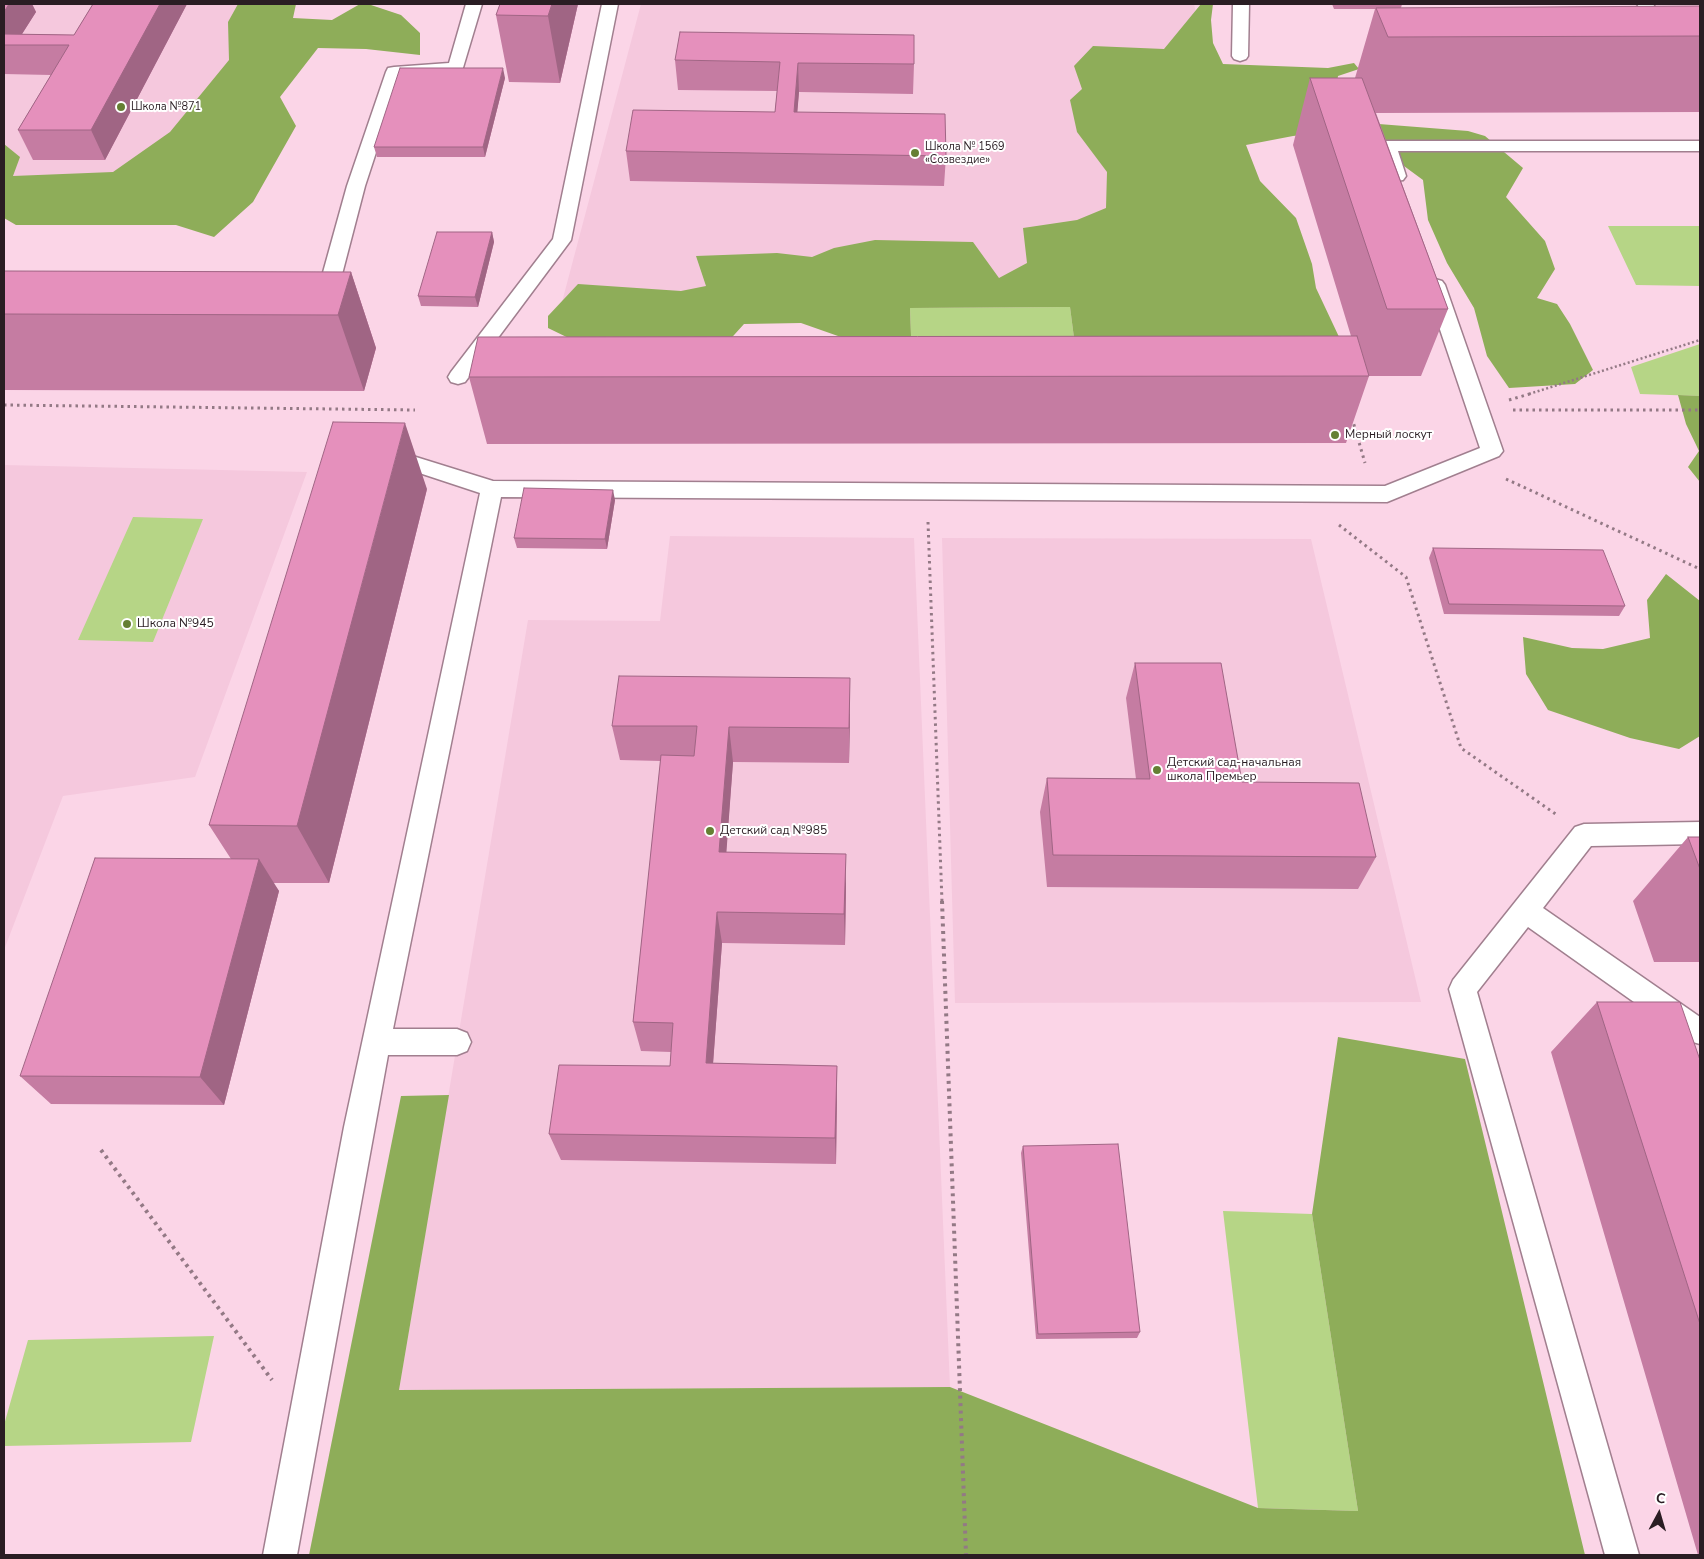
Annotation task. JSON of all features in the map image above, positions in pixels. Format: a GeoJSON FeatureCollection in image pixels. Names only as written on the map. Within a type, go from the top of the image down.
{"type":"FeatureCollection","features":[{"type":"Feature","properties":{"kind":"lane"},"geometry":{"type":"LineString","coordinates":[[320,321],[356,186],[394,72],[456,68],[474,4]]}},
{"type":"Feature","properties":{"kind":"lane"},"geometry":{"type":"LineString","coordinates":[[458,377],[562,240],[610,4]]}},
{"type":"Feature","properties":{"kind":"lane"},"geometry":{"type":"LineString","coordinates":[[1240,56],[1241,4]]}},
{"type":"Feature","properties":{"kind":"lane"},"geometry":{"type":"LineString","coordinates":[[1645,4],[1660,30],[1700,45]]}},
{"type":"Feature","properties":{"kind":"lane"},"geometry":{"type":"LineString","coordinates":[[1403,193],[1387,146],[1700,146]]}},
{"type":"Feature","properties":{"kind":"lane"},"geometry":{"type":"LineString","coordinates":[[364,448],[492,489],[1388,494],[1492,451],[1429,268]]}},
{"type":"Feature","properties":{"kind":"lane"},"geometry":{"type":"LineString","coordinates":[[280,1555],[355,1148],[492,489]]}},
{"type":"Feature","properties":{"kind":"lane"},"geometry":{"type":"LineString","coordinates":[[1622,1555],[1463,989],[1584,835],[1700,833]]}},
{"type":"Feature","properties":{"kind":"lane"},"geometry":{"type":"LineString","coordinates":[[1525,910],[1700,1033]]}},
{"type":"Feature","properties":{"kind":"lane"},"geometry":{"type":"LineString","coordinates":[[377,1042],[457,1042]]}},
{"type":"Feature","properties":{"kind":"path"},"geometry":{"type":"LineString","coordinates":[[1478,410],[1700,340]]}},
{"type":"Feature","properties":{"kind":"path"},"geometry":{"type":"LineString","coordinates":[[4,406],[415,410]]}},
{"type":"Feature","properties":{"kind":"path"},"geometry":{"type":"LineString","coordinates":[[1478,410],[1700,410]]}},
{"type":"Feature","properties":{"kind":"path"},"geometry":{"type":"LineString","coordinates":[[1350,412],[1374,494]]}},
{"type":"Feature","properties":{"kind":"path"},"geometry":{"type":"LineString","coordinates":[[1466,461],[1700,569]]}},
{"type":"Feature","properties":{"kind":"path"},"geometry":{"type":"LineString","coordinates":[[926,492],[966,1555]]}},
{"type":"Feature","properties":{"kind":"path"},"geometry":{"type":"LineString","coordinates":[[1299,494],[1406,577],[1461,748],[1584,835]]}},
{"type":"Feature","properties":{"kind":"path"},"geometry":{"type":"LineString","coordinates":[[101,1150],[304,1424]]}},
{"type":"Feature","properties":{"kind":"shaded area","name":"Школа №871"},"geometry":{"type":"Polygon","coordinates":[[[4,4],[278,4],[196,217],[4,211],[4,4]]]}},
{"type":"Feature","properties":{"kind":"shaded area","name":"Школа № 1569 «Созвездие»"},"geometry":{"type":"Polygon","coordinates":[[[641,4],[1194,4],[1261,303],[562,302],[641,4]]]}},
{"type":"Feature","properties":{"kind":"shaded area","name":"Школа №945"},"geometry":{"type":"Polygon","coordinates":[[[4,465],[307,472],[195,777],[63,796],[4,950],[4,465]]]}},
{"type":"Feature","properties":{"kind":"shaded area","name":"Детский сад №985"},"geometry":{"type":"Polygon","coordinates":[[[670,536],[914,538],[950,1387],[399,1390],[528,620],[660,621],[670,536]]]}},
{"type":"Feature","properties":{"kind":"shaded area","name":"Детский сад-начальная школа Премьер"},"geometry":{"type":"Polygon","coordinates":[[[942,538],[1311,539],[1421,1002],[955,1003],[942,538]]]}},
{"type":"Feature","properties":{"kind":"green space"},"geometry":{"type":"Polygon","coordinates":[[[238,4],[296,4],[293,18],[332,20],[360,4],[368,4],[401,15],[420,33],[420,55],[366,49],[318,48],[280,97],[296,126],[253,202],[214,237],[176,225],[16,225],[4,218],[4,144],[20,157],[13,176],[113,172],[170,132],[229,60],[228,22],[238,4]]]}},
{"type":"Feature","properties":{"kind":"green space"},"geometry":{"type":"Polygon","coordinates":[[[1201,4],[1213,4],[1211,20],[1213,43],[1223,64],[1328,68],[1354,63],[1359,69],[1338,76],[1334,102],[1366,123],[1468,131],[1485,136],[1523,168],[1506,197],[1545,241],[1555,269],[1537,298],[1557,304],[1570,324],[1593,370],[1575,384],[1509,388],[1487,356],[1474,308],[1447,263],[1428,220],[1423,180],[1374,144],[1339,131],[1293,136],[1246,145],[1260,181],[1296,218],[1312,264],[1316,288],[1340,339],[1077,361],[1070,307],[910,308],[912,362],[801,323],[744,324],[725,345],[583,345],[548,328],[548,316],[578,284],[681,291],[706,286],[696,256],[777,253],[812,257],[834,248],[875,240],[973,242],[999,278],[1027,263],[1023,228],[1077,220],[1106,208],[1107,172],[1077,132],[1070,100],[1082,89],[1074,66],[1093,46],[1164,49],[1201,4]]]}},
{"type":"Feature","properties":{"kind":"green space"},"geometry":{"type":"Polygon","coordinates":[[[1608,226],[1700,226],[1700,286],[1636,285],[1608,226]]]}},
{"type":"Feature","properties":{"kind":"green space"},"geometry":{"type":"Polygon","coordinates":[[[1070,307],[1077,361],[912,362],[910,308],[1070,307]]]}},
{"type":"Feature","properties":{"kind":"green space"},"geometry":{"type":"Polygon","coordinates":[[[1700,344],[1700,396],[1640,394],[1631,367],[1700,344]]]}},
{"type":"Feature","properties":{"kind":"green space"},"geometry":{"type":"Polygon","coordinates":[[[1678,395],[1700,396],[1700,482],[1688,467],[1699,451],[1686,424],[1678,395]]]}},
{"type":"Feature","properties":{"kind":"green space"},"geometry":{"type":"Polygon","coordinates":[[[133,517],[203,519],[153,642],[78,640],[133,517]]]}},
{"type":"Feature","properties":{"kind":"green space"},"geometry":{"type":"Polygon","coordinates":[[[1666,574],[1700,601],[1700,736],[1679,749],[1630,738],[1548,710],[1526,674],[1523,637],[1572,648],[1603,649],[1650,638],[1647,600],[1666,574]]]}},
{"type":"Feature","properties":{"kind":"green space"},"geometry":{"type":"Polygon","coordinates":[[[1338,1037],[1465,1059],[1585,1555],[309,1555],[401,1096],[449,1095],[399,1390],[950,1387],[1258,1508],[1358,1511],[1312,1214],[1338,1037]]]}},
{"type":"Feature","properties":{"kind":"green space"},"geometry":{"type":"Polygon","coordinates":[[[1223,1211],[1312,1214],[1358,1511],[1258,1508],[1223,1211]]]}},
{"type":"Feature","properties":{"kind":"green space"},"geometry":{"type":"Polygon","coordinates":[[[214,1336],[191,1442],[4,1446],[4,1425],[28,1340],[214,1336]]]}},
{"type":"Feature","properties":{"kind":"building"},"geometry":{"type":"Polygon","coordinates":[[[4,4],[9,4],[4,12],[4,4]]]}},
{"type":"Feature","properties":{"kind":"building"},"geometry":{"type":"Polygon","coordinates":[[[93,4],[160,4],[91,130],[18,130],[69,45],[4,45],[4,34],[74,35],[93,4]]]}},
{"type":"Feature","properties":{"kind":"building"},"geometry":{"type":"Polygon","coordinates":[[[500,4],[552,4],[548,16],[496,15],[500,4]]]}},
{"type":"Feature","properties":{"kind":"building"},"geometry":{"type":"Polygon","coordinates":[[[1700,6],[1700,36],[1388,37],[1376,8],[1700,6]]]}},
{"type":"Feature","properties":{"kind":"building"},"geometry":{"type":"Polygon","coordinates":[[[680,32],[914,35],[914,64],[798,63],[794,112],[945,114],[946,156],[626,151],[633,110],[775,112],[780,62],[675,60],[680,32]]]}},
{"type":"Feature","properties":{"kind":"building"},"geometry":{"type":"Polygon","coordinates":[[[400,68],[503,68],[483,147],[374,147],[400,68]]]}},
{"type":"Feature","properties":{"kind":"building"},"geometry":{"type":"Polygon","coordinates":[[[1310,78],[1362,78],[1448,309],[1387,309],[1310,78]]]}},
{"type":"Feature","properties":{"kind":"building"},"geometry":{"type":"Polygon","coordinates":[[[437,232],[492,232],[475,297],[418,296],[437,232]]]}},
{"type":"Feature","properties":{"kind":"building"},"geometry":{"type":"Polygon","coordinates":[[[4,271],[351,272],[338,315],[4,314],[4,271]]]}},
{"type":"Feature","properties":{"kind":"building"},"geometry":{"type":"Polygon","coordinates":[[[1357,336],[1369,376],[469,377],[478,337],[1357,336]]]}},
{"type":"Feature","properties":{"kind":"building"},"geometry":{"type":"Polygon","coordinates":[[[333,422],[405,423],[297,826],[209,825],[333,422]]]}},
{"type":"Feature","properties":{"kind":"building"},"geometry":{"type":"Polygon","coordinates":[[[524,488],[613,490],[605,539],[514,538],[524,488]]]}},
{"type":"Feature","properties":{"kind":"building"},"geometry":{"type":"Polygon","coordinates":[[[1433,548],[1603,550],[1625,606],[1449,604],[1433,548]]]}},
{"type":"Feature","properties":{"kind":"building"},"geometry":{"type":"Polygon","coordinates":[[[1135,663],[1221,663],[1242,782],[1359,783],[1376,857],[1053,855],[1047,778],[1150,779],[1135,663]]]}},
{"type":"Feature","properties":{"kind":"building"},"geometry":{"type":"Polygon","coordinates":[[[619,676],[850,678],[849,728],[729,727],[719,852],[846,854],[844,914],[717,912],[706,1063],[837,1066],[835,1138],[549,1134],[559,1065],[670,1066],[673,1023],[633,1022],[661,755],[694,756],[697,726],[612,726],[619,676]]]}},
{"type":"Feature","properties":{"kind":"building"},"geometry":{"type":"Polygon","coordinates":[[[1688,837],[1700,837],[1700,869],[1688,837]]]}},
{"type":"Feature","properties":{"kind":"building"},"geometry":{"type":"Polygon","coordinates":[[[95,858],[259,859],[200,1077],[20,1076],[95,858]]]}},
{"type":"Feature","properties":{"kind":"building"},"geometry":{"type":"Polygon","coordinates":[[[1597,1002],[1680,1002],[1700,1060],[1700,1324],[1597,1002]]]}},
{"type":"Feature","properties":{"kind":"building"},"geometry":{"type":"Polygon","coordinates":[[[1118,1144],[1140,1332],[1038,1334],[1023,1146],[1118,1144]]]}},
{"type":"Feature","properties":{"kind":"place","name":"Школа №871"},"geometry":{"type":"Point","coordinates":[121,107]}},
{"type":"Feature","properties":{"kind":"place","name":"Школа № 1569 «Созвездие»"},"geometry":{"type":"Point","coordinates":[915,153]}},
{"type":"Feature","properties":{"kind":"place","name":"Мерный лоскут"},"geometry":{"type":"Point","coordinates":[1335,435]}},
{"type":"Feature","properties":{"kind":"place","name":"Школа №945"},"geometry":{"type":"Point","coordinates":[127,624]}},
{"type":"Feature","properties":{"kind":"place","name":"Детский сад-начальная школа Премьер"},"geometry":{"type":"Point","coordinates":[1157,770]}},
{"type":"Feature","properties":{"kind":"place","name":"Детский сад №985"},"geometry":{"type":"Point","coordinates":[710,831]}}]}
